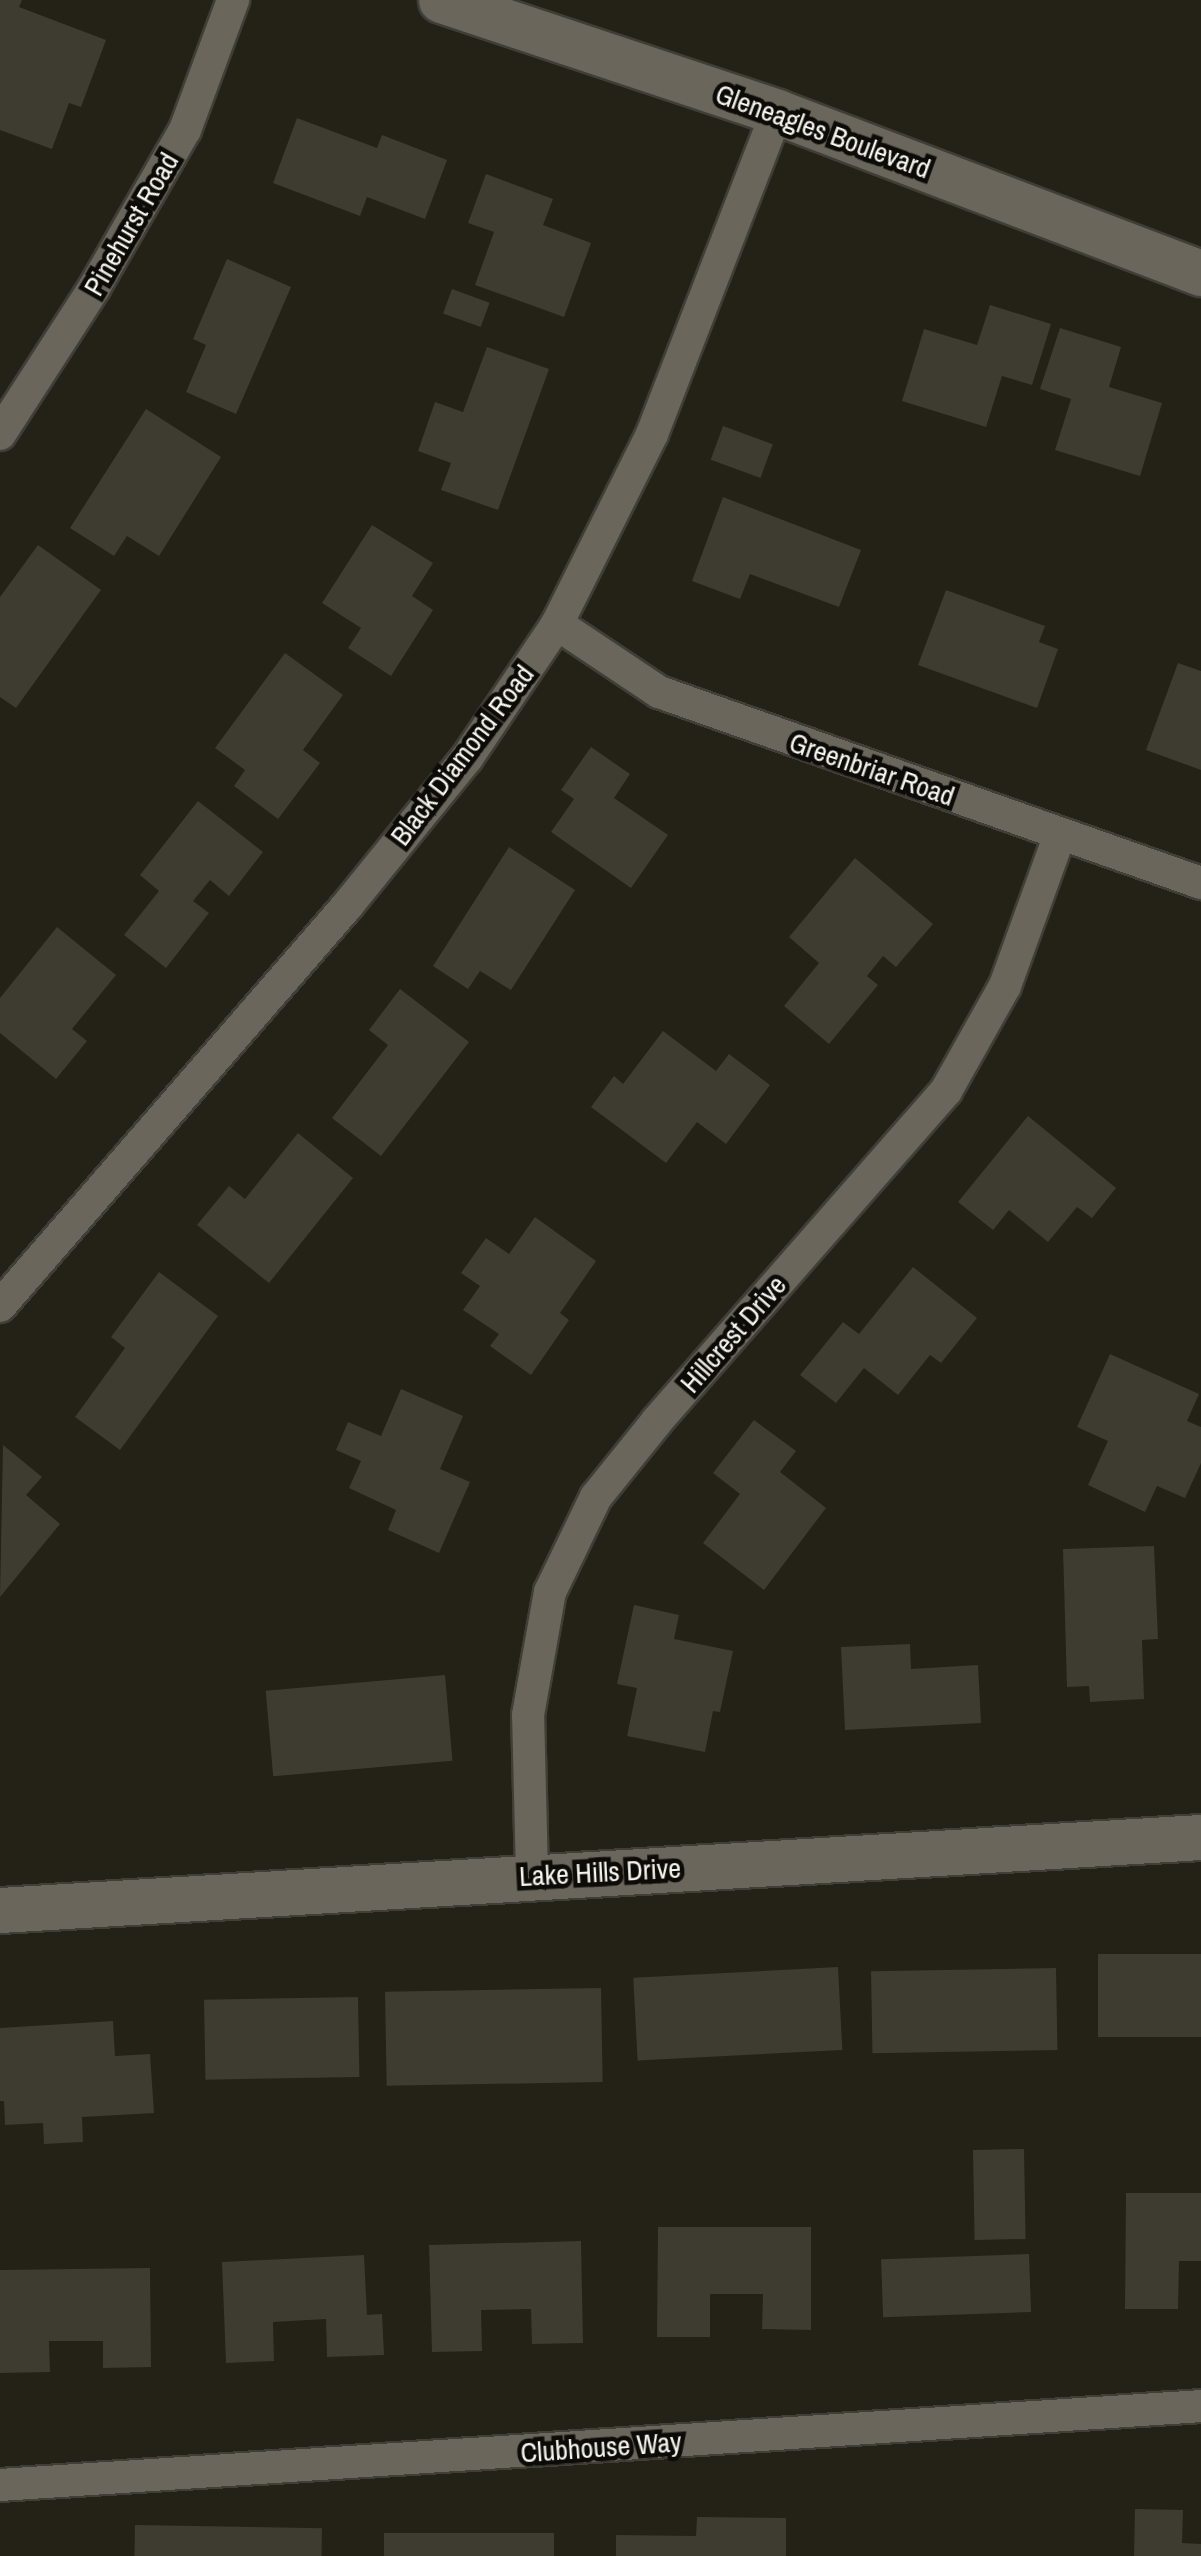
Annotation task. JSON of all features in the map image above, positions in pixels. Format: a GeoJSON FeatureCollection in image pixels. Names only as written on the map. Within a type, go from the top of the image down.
{"type":"FeatureCollection","features":[{"type":"Feature","properties":{"kind":"street","name":"Pinehurst Road"},"geometry":{"type":"LineString","coordinates":[[0,434],[94,288],[186,130],[233,0]]}},
{"type":"Feature","properties":{"kind":"street","name":"Gleneagles Boulevard"},"geometry":{"type":"LineString","coordinates":[[441,0],[777,112],[1201,273]]}},
{"type":"Feature","properties":{"kind":"street","name":"Black Diamond Road"},"geometry":{"type":"LineString","coordinates":[[0,1306],[347,906],[467,758],[558,624],[652,434],[777,112]]}},
{"type":"Feature","properties":{"kind":"street","name":"Greenbriar Road"},"geometry":{"type":"LineString","coordinates":[[558,624],[659,692],[1201,884]]}},
{"type":"Feature","properties":{"kind":"street","name":"Hillcrest Drive"},"geometry":{"type":"LineString","coordinates":[[532,1876],[531,1698],[550,1592],[596,1497],[657,1421],[946,1091],[1005,986],[1060,834]]}},
{"type":"Feature","properties":{"kind":"street","name":"Lake Hills Drive"},"geometry":{"type":"LineString","coordinates":[[0,1910],[1201,1836]]}},
{"type":"Feature","properties":{"kind":"street","name":"Clubhouse Way"},"geometry":{"type":"LineString","coordinates":[[0,2485],[1201,2406]]}},
{"type":"Feature","properties":{"kind":"building"},"geometry":{"type":"Polygon","coordinates":[[[0,0],[22,0],[19,7],[106,40],[81,107],[69,103],[52,149],[0,130],[0,0]]]}},
{"type":"Feature","properties":{"kind":"building"},"geometry":{"type":"Polygon","coordinates":[[[297,118],[377,148],[382,135],[447,160],[425,219],[367,197],[360,216],[273,183],[297,118]]]}},
{"type":"Feature","properties":{"kind":"building"},"geometry":{"type":"Polygon","coordinates":[[[486,174],[553,199],[543,225],[591,243],[564,317],[475,285],[494,232],[468,223],[486,174]]]}},
{"type":"Feature","properties":{"kind":"building"},"geometry":{"type":"Polygon","coordinates":[[[227,259],[291,287],[236,414],[186,392],[206,345],[193,339],[227,259]]]}},
{"type":"Feature","properties":{"kind":"building"},"geometry":{"type":"Polygon","coordinates":[[[452,289],[490,303],[481,327],[443,313],[452,289]]]}},
{"type":"Feature","properties":{"kind":"building"},"geometry":{"type":"Polygon","coordinates":[[[990,305],[1051,324],[1032,385],[1002,376],[986,427],[902,401],[924,329],[977,345],[990,305]]]}},
{"type":"Feature","properties":{"kind":"building"},"geometry":{"type":"Polygon","coordinates":[[[1060,328],[1121,347],[1109,387],[1162,403],[1140,476],[1055,450],[1071,399],[1040,389],[1060,328]]]}},
{"type":"Feature","properties":{"kind":"building"},"geometry":{"type":"Polygon","coordinates":[[[487,347],[549,369],[498,510],[441,490],[451,463],[418,451],[435,402],[463,412],[487,347]]]}},
{"type":"Feature","properties":{"kind":"building"},"geometry":{"type":"Polygon","coordinates":[[[146,409],[221,457],[159,556],[127,536],[114,556],[70,528],[146,409]]]}},
{"type":"Feature","properties":{"kind":"building"},"geometry":{"type":"Polygon","coordinates":[[[723,426],[773,444],[760,478],[711,460],[723,426]]]}},
{"type":"Feature","properties":{"kind":"building"},"geometry":{"type":"Polygon","coordinates":[[[723,497],[861,550],[839,607],[750,574],[740,599],[692,581],[723,497]]]}},
{"type":"Feature","properties":{"kind":"building"},"geometry":{"type":"Polygon","coordinates":[[[372,525],[433,563],[412,596],[433,610],[391,676],[348,648],[361,628],[322,603],[372,525]]]}},
{"type":"Feature","properties":{"kind":"building"},"geometry":{"type":"Polygon","coordinates":[[[38,545],[101,590],[16,708],[0,697],[0,597],[38,545]]]}},
{"type":"Feature","properties":{"kind":"building"},"geometry":{"type":"Polygon","coordinates":[[[946,590],[1045,626],[1039,642],[1058,649],[1037,708],[918,665],[946,590]]]}},
{"type":"Feature","properties":{"kind":"building"},"geometry":{"type":"Polygon","coordinates":[[[285,653],[343,695],[303,750],[320,763],[278,819],[234,786],[245,770],[215,748],[285,653]]]}},
{"type":"Feature","properties":{"kind":"building"},"geometry":{"type":"Polygon","coordinates":[[[1178,663],[1201,671],[1201,770],[1146,750],[1178,663]]]}},
{"type":"Feature","properties":{"kind":"building"},"geometry":{"type":"Polygon","coordinates":[[[591,747],[630,774],[614,798],[668,835],[631,888],[551,832],[574,799],[561,790],[591,747]]]}},
{"type":"Feature","properties":{"kind":"building"},"geometry":{"type":"Polygon","coordinates":[[[198,801],[263,852],[229,896],[210,880],[193,901],[209,913],[166,968],[124,935],[159,891],[140,875],[198,801]]]}},
{"type":"Feature","properties":{"kind":"building"},"geometry":{"type":"Polygon","coordinates":[[[509,847],[575,890],[511,990],[480,971],[468,989],[433,966],[509,847]]]}},
{"type":"Feature","properties":{"kind":"building"},"geometry":{"type":"Polygon","coordinates":[[[855,858],[933,924],[896,967],[883,956],[867,976],[878,985],[829,1044],[784,1006],[819,963],[789,937],[855,858]]]}},
{"type":"Feature","properties":{"kind":"building"},"geometry":{"type":"Polygon","coordinates":[[[57,927],[116,975],[72,1029],[87,1041],[56,1079],[0,1033],[0,998],[57,927]]]}},
{"type":"Feature","properties":{"kind":"building"},"geometry":{"type":"Polygon","coordinates":[[[400,989],[469,1042],[381,1156],[332,1118],[388,1045],[369,1030],[400,989]]]}},
{"type":"Feature","properties":{"kind":"building"},"geometry":{"type":"Polygon","coordinates":[[[663,1031],[716,1071],[729,1054],[770,1085],[726,1144],[697,1122],[666,1163],[591,1107],[614,1076],[623,1084],[663,1031]]]}},
{"type":"Feature","properties":{"kind":"building"},"geometry":{"type":"Polygon","coordinates":[[[1028,1116],[1116,1188],[1092,1218],[1077,1207],[1048,1242],[1009,1210],[993,1230],[958,1202],[1028,1116]]]}},
{"type":"Feature","properties":{"kind":"building"},"geometry":{"type":"Polygon","coordinates":[[[298,1133],[353,1178],[269,1283],[197,1225],[229,1186],[245,1199],[298,1133]]]}},
{"type":"Feature","properties":{"kind":"building"},"geometry":{"type":"Polygon","coordinates":[[[535,1217],[596,1261],[560,1313],[569,1320],[531,1375],[490,1346],[499,1334],[463,1310],[480,1286],[461,1273],[486,1238],[509,1254],[535,1217]]]}},
{"type":"Feature","properties":{"kind":"building"},"geometry":{"type":"Polygon","coordinates":[[[913,1267],[977,1318],[941,1363],[930,1355],[898,1395],[864,1368],[836,1403],[800,1375],[843,1322],[859,1334],[913,1267]]]}},
{"type":"Feature","properties":{"kind":"building"},"geometry":{"type":"Polygon","coordinates":[[[159,1272],[218,1316],[120,1450],[75,1417],[125,1348],[111,1337],[159,1272]]]}},
{"type":"Feature","properties":{"kind":"building"},"geometry":{"type":"Polygon","coordinates":[[[1110,1354],[1199,1394],[1187,1421],[1201,1427],[1201,1463],[1185,1498],[1157,1486],[1145,1512],[1088,1485],[1108,1441],[1077,1427],[1110,1354]]]}},
{"type":"Feature","properties":{"kind":"building"},"geometry":{"type":"Polygon","coordinates":[[[401,1389],[463,1416],[440,1469],[470,1482],[439,1553],[388,1530],[396,1510],[349,1488],[361,1461],[336,1450],[348,1422],[381,1436],[401,1389]]]}},
{"type":"Feature","properties":{"kind":"building"},"geometry":{"type":"Polygon","coordinates":[[[754,1420],[796,1451],[780,1472],[826,1508],[764,1590],[703,1543],[740,1494],[713,1473],[754,1420]]]}},
{"type":"Feature","properties":{"kind":"building"},"geometry":{"type":"Polygon","coordinates":[[[3,1445],[42,1477],[26,1495],[60,1524],[0,1597],[3,1445]]]}},
{"type":"Feature","properties":{"kind":"building"},"geometry":{"type":"Polygon","coordinates":[[[1154,1546],[1158,1639],[1142,1640],[1144,1699],[1090,1702],[1089,1686],[1067,1687],[1063,1549],[1154,1546]]]}},
{"type":"Feature","properties":{"kind":"building"},"geometry":{"type":"Polygon","coordinates":[[[634,1605],[679,1615],[674,1639],[733,1651],[720,1712],[713,1711],[705,1752],[627,1736],[637,1688],[617,1684],[634,1605]]]}},
{"type":"Feature","properties":{"kind":"building"},"geometry":{"type":"Polygon","coordinates":[[[910,1644],[911,1669],[978,1665],[981,1723],[845,1730],[841,1647],[910,1644]]]}},
{"type":"Feature","properties":{"kind":"building"},"geometry":{"type":"Polygon","coordinates":[[[445,1675],[452,1761],[273,1776],[266,1691],[445,1675]]]}},
{"type":"Feature","properties":{"kind":"building"},"geometry":{"type":"Polygon","coordinates":[[[1098,1954],[1201,1954],[1201,2037],[1098,2037],[1098,1954]]]}},
{"type":"Feature","properties":{"kind":"building"},"geometry":{"type":"Polygon","coordinates":[[[838,1967],[842,2050],[638,2061],[633,1978],[838,1967]]]}},
{"type":"Feature","properties":{"kind":"building"},"geometry":{"type":"Polygon","coordinates":[[[1056,1968],[1057,2050],[872,2053],[871,1971],[1056,1968]]]}},
{"type":"Feature","properties":{"kind":"building"},"geometry":{"type":"Polygon","coordinates":[[[601,1988],[603,2082],[387,2086],[385,1992],[601,1988]]]}},
{"type":"Feature","properties":{"kind":"building"},"geometry":{"type":"Polygon","coordinates":[[[358,1997],[359,2077],[205,2080],[204,2000],[358,1997]]]}},
{"type":"Feature","properties":{"kind":"building"},"geometry":{"type":"Polygon","coordinates":[[[113,2021],[115,2056],[150,2054],[154,2113],[82,2117],[83,2142],[44,2144],[43,2123],[5,2125],[4,2101],[0,2101],[0,2028],[113,2021]]]}},
{"type":"Feature","properties":{"kind":"building"},"geometry":{"type":"Polygon","coordinates":[[[1024,2149],[1026,2239],[975,2240],[973,2150],[1024,2149]]]}},
{"type":"Feature","properties":{"kind":"building"},"geometry":{"type":"Polygon","coordinates":[[[1126,2193],[1201,2193],[1201,2261],[1179,2261],[1178,2309],[1125,2309],[1126,2193]]]}},
{"type":"Feature","properties":{"kind":"building"},"geometry":{"type":"Polygon","coordinates":[[[658,2227],[811,2227],[811,2330],[762,2329],[763,2294],[710,2294],[710,2337],[657,2337],[658,2227]]]}},
{"type":"Feature","properties":{"kind":"building"},"geometry":{"type":"Polygon","coordinates":[[[581,2241],[583,2343],[532,2344],[531,2309],[481,2310],[482,2351],[432,2352],[429,2245],[581,2241]]]}},
{"type":"Feature","properties":{"kind":"building"},"geometry":{"type":"Polygon","coordinates":[[[1029,2254],[1031,2312],[883,2317],[881,2259],[1029,2254]]]}},
{"type":"Feature","properties":{"kind":"building"},"geometry":{"type":"Polygon","coordinates":[[[364,2255],[367,2315],[382,2314],[384,2355],[327,2357],[326,2319],[273,2322],[274,2361],[226,2363],[222,2262],[364,2255]]]}},
{"type":"Feature","properties":{"kind":"building"},"geometry":{"type":"Polygon","coordinates":[[[150,2268],[151,2367],[103,2368],[103,2341],[49,2341],[50,2372],[0,2373],[0,2270],[150,2268]]]}},
{"type":"Feature","properties":{"kind":"building"},"geometry":{"type":"Polygon","coordinates":[[[1135,2509],[1183,2510],[1182,2543],[1201,2544],[1201,2556],[1134,2556],[1135,2509]]]}},
{"type":"Feature","properties":{"kind":"building"},"geometry":{"type":"Polygon","coordinates":[[[697,2517],[786,2518],[786,2556],[616,2556],[616,2535],[696,2536],[697,2517]]]}},
{"type":"Feature","properties":{"kind":"building"},"geometry":{"type":"Polygon","coordinates":[[[135,2525],[322,2528],[321,2556],[134,2556],[135,2525]]]}},
{"type":"Feature","properties":{"kind":"building"},"geometry":{"type":"Polygon","coordinates":[[[384,2533],[554,2533],[554,2556],[384,2556],[384,2533]]]}}]}
